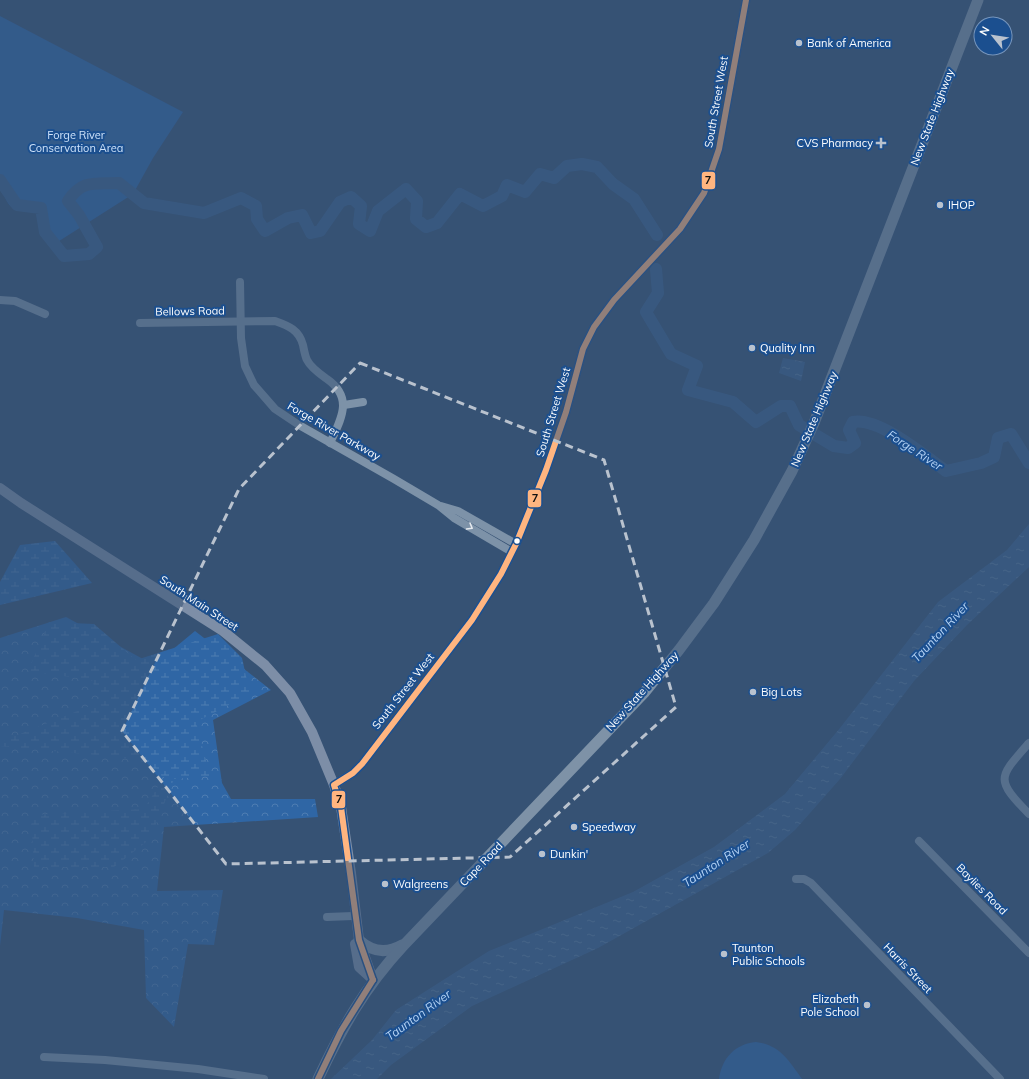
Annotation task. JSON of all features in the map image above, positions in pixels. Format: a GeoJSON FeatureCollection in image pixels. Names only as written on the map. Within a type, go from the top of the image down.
{"type":"FeatureCollection","features":[{"type":"Feature","properties":{"kind":"highway","name":"New State Highway"},"geometry":{"type":"LineString","coordinates":[[557,783],[650,686],[707,613],[764,524],[806,442],[814,423],[978,0]]}},
{"type":"Feature","properties":{"kind":"highway","name":"Cape Road"},"geometry":{"type":"LineString","coordinates":[[318,1079],[341,1032],[373,980],[557,783]]}},
{"type":"Feature","properties":{"kind":"highway"},"geometry":{"type":"LineString","coordinates":[[359,940],[368,948],[383,951],[394,949],[409,940]]}},
{"type":"Feature","properties":{"kind":"main road","name":"South Main Street"},"geometry":{"type":"LineString","coordinates":[[0,488],[21,504],[223,631],[252,653],[278,679],[296,703],[318,746],[334,785],[340,807],[352,886]]}},
{"type":"Feature","properties":{"kind":"main road"},"geometry":{"type":"LineString","coordinates":[[352,886],[357,960],[359,967],[373,980]]}},
{"type":"Feature","properties":{"kind":"main road"},"geometry":{"type":"LineString","coordinates":[[352,886],[359,940],[373,980]]}},
{"type":"Feature","properties":{"kind":"street","name":"South Street West"},"geometry":{"type":"LineString","coordinates":[[334,785],[362,764],[472,620],[491,591],[516,544],[554,449],[577,368],[590,332],[609,306],[685,223],[707,186],[719,149],[746,0]]}},
{"type":"Feature","properties":{"kind":"street","name":"Forge River Parkway"},"geometry":{"type":"LineString","coordinates":[[240,282],[241,321],[245,366],[254,385],[278,411],[330,443],[438,505],[454,518],[512,552]]}},
{"type":"Feature","properties":{"kind":"street"},"geometry":{"type":"LineString","coordinates":[[0,300],[15,301],[45,314]]}},
{"type":"Feature","properties":{"kind":"street","name":"Bellows Road"},"geometry":{"type":"LineString","coordinates":[[140,322],[275,321],[295,330],[301,337],[307,360],[319,373],[333,383],[339,391],[344,405]]}},
{"type":"Feature","properties":{"kind":"street"},"geometry":{"type":"LineString","coordinates":[[330,443],[343,415],[344,405],[364,402]]}},
{"type":"Feature","properties":{"kind":"street","name":"Forge River Parkway"},"geometry":{"type":"LineString","coordinates":[[438,505],[458,512],[516,544]]}},
{"type":"Feature","properties":{"kind":"street"},"geometry":{"type":"LineString","coordinates":[[1029,743],[1005,772],[1004,779],[1006,788],[1011,796],[1029,814]]}},
{"type":"Feature","properties":{"kind":"street","name":"Baylies Road"},"geometry":{"type":"LineString","coordinates":[[919,841],[1029,953]]}},
{"type":"Feature","properties":{"kind":"street","name":"Harris Street"},"geometry":{"type":"LineString","coordinates":[[796,879],[804,879],[810,883],[1000,1079]]}},
{"type":"Feature","properties":{"kind":"street"},"geometry":{"type":"LineString","coordinates":[[327,917],[353,916]]}},
{"type":"Feature","properties":{"kind":"street"},"geometry":{"type":"LineString","coordinates":[[44,1057],[105,1060],[198,1069],[264,1079]]}},
{"type":"Feature","properties":{"kind":"highlighted area"},"geometry":{"type":"Polygon","coordinates":[[[360,363],[604,460],[676,707],[510,857],[226,864],[122,731],[239,489],[360,363]]]}},
{"type":"Feature","properties":{"kind":"green space","name":"Forge River Conservation Area"},"geometry":{"type":"Polygon","coordinates":[[[0,16],[183,112],[153,158],[133,194],[56,243],[48,240],[42,213],[39,211],[18,210],[14,208],[8,203],[0,189],[0,16]]]}},
{"type":"Feature","properties":{"kind":"green space"},"geometry":{"type":"Polygon","coordinates":[[[55,541],[92,583],[0,605],[0,582],[20,545],[55,541]]]}},
{"type":"Feature","properties":{"kind":"green space"},"geometry":{"type":"Polygon","coordinates":[[[66,617],[154,665],[195,631],[271,690],[213,720],[222,783],[231,799],[315,799],[318,817],[164,827],[157,891],[223,890],[214,945],[188,944],[174,1027],[146,998],[144,930],[77,918],[4,910],[0,946],[0,638],[66,617]]]}},
{"type":"Feature","properties":{"kind":"green space"},"geometry":{"type":"Polygon","coordinates":[[[49,622],[94,624],[136,660],[218,634],[242,658],[250,694],[196,722],[210,776],[174,779],[150,839],[114,867],[34,867],[31,815],[144,809],[164,777],[127,758],[0,746],[0,742],[100,702],[92,680],[28,671],[49,622]]]}},
{"type":"Feature","properties":{"kind":"green space"},"geometry":{"type":"Polygon","coordinates":[[[756,1042],[778,1050],[788,1060],[802,1079],[719,1079],[723,1065],[731,1053],[742,1046],[756,1042]]]}},
{"type":"Feature","properties":{"kind":"water"},"geometry":{"type":"Polygon","coordinates":[[[783,358],[805,362],[801,381],[779,373],[783,358]]]}},
{"type":"Feature","properties":{"kind":"water","name":"Taunton River"},"geometry":{"type":"Polygon","coordinates":[[[1029,524],[1029,567],[967,625],[914,681],[840,779],[795,830],[768,853],[598,948],[472,1006],[391,1065],[377,1079],[331,1079],[372,1040],[396,1010],[489,951],[633,892],[714,847],[785,794],[840,728],[938,602],[1007,550],[1029,524]]]}},
{"type":"Feature","properties":{"kind":"waterway","name":"Forge River"},"geometry":{"type":"LineString","coordinates":[[0,180],[17,205],[41,208],[45,232],[64,256],[89,254],[97,247],[79,215],[68,201],[78,189],[90,184],[119,183],[144,203],[204,213],[241,198],[256,206],[257,219],[265,231],[288,218],[302,215],[311,233],[320,231],[340,202],[351,197],[361,206],[359,224],[370,231],[378,211],[406,189],[417,201],[416,219],[426,227],[437,223],[460,194],[483,206],[502,196],[507,185],[525,192],[540,174],[554,178],[567,166],[582,164],[597,167],[613,184],[634,199],[657,235]]}},
{"type":"Feature","properties":{"kind":"waterway","name":"Forge River"},"geometry":{"type":"LineString","coordinates":[[656,269],[658,293],[646,312],[671,354],[697,366],[688,390],[733,402],[756,422],[781,406],[790,406],[799,425],[834,446],[848,448],[855,443],[849,430],[853,422],[864,422],[876,425],[901,439],[946,471],[981,463],[994,457],[998,438],[1011,434],[1029,463]]}},
{"type":"Feature","properties":{"kind":"transit line","name":"7"},"geometry":{"type":"LineString","coordinates":[[373,980],[359,940],[341,807],[334,785],[353,773],[362,764],[472,620],[501,574],[516,544],[546,470],[566,412],[583,349],[594,327],[614,300],[680,229],[704,193],[719,149],[746,0]]}},
{"type":"Feature","properties":{"kind":"transit line","name":"7"},"geometry":{"type":"LineString","coordinates":[[318,1079],[341,1031],[373,980]]}},
{"type":"Feature","properties":{"kind":"place","name":"Bank of America"},"geometry":{"type":"Point","coordinates":[799,43]}},
{"type":"Feature","properties":{"kind":"place","name":"CVS Pharmacy"},"geometry":{"type":"Point","coordinates":[881,143]}},
{"type":"Feature","properties":{"kind":"place","name":"IHOP"},"geometry":{"type":"Point","coordinates":[940,205]}},
{"type":"Feature","properties":{"kind":"place","name":"Quality Inn"},"geometry":{"type":"Point","coordinates":[752,348]}},
{"type":"Feature","properties":{"kind":"place","name":"Big Lots"},"geometry":{"type":"Point","coordinates":[753,692]}},
{"type":"Feature","properties":{"kind":"place","name":"Speedway"},"geometry":{"type":"Point","coordinates":[574,827]}},
{"type":"Feature","properties":{"kind":"place","name":"Dunkin'"},"geometry":{"type":"Point","coordinates":[542,854]}},
{"type":"Feature","properties":{"kind":"place","name":"Walgreens"},"geometry":{"type":"Point","coordinates":[385,884]}},
{"type":"Feature","properties":{"kind":"place","name":"Taunton Public Schools"},"geometry":{"type":"Point","coordinates":[724,954]}},
{"type":"Feature","properties":{"kind":"place","name":"Elizabeth Pole School"},"geometry":{"type":"Point","coordinates":[867,1005]}}]}
